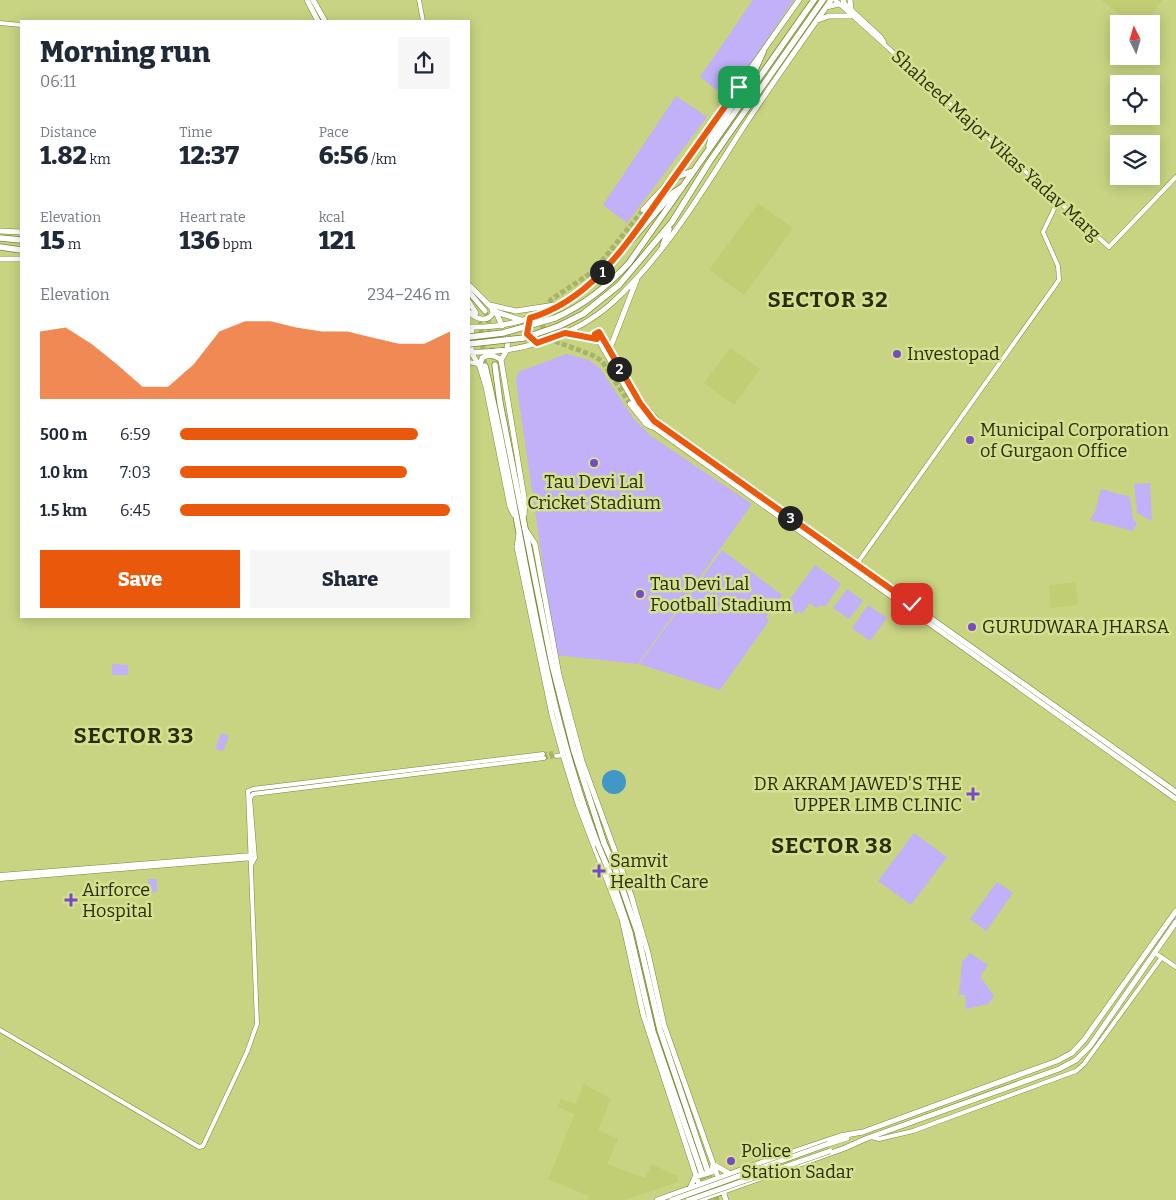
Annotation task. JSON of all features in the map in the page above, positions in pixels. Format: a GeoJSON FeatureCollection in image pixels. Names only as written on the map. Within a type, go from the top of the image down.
{"type":"FeatureCollection","features":[{"type":"Feature","properties":{"kind":"highway"},"geometry":{"type":"LineString","coordinates":[[470,337],[510,332],[555,318],[582,304],[614,279],[640,248],[708,148],[723,130],[814,0]]}},
{"type":"Feature","properties":{"kind":"highway"},"geometry":{"type":"LineString","coordinates":[[470,344],[524,338],[559,326],[583,314],[620,284],[672,222],[728,135],[823,0]]}},
{"type":"Feature","properties":{"kind":"highway"},"geometry":{"type":"LineString","coordinates":[[708,148],[711,139],[755,70],[764,52]]}},
{"type":"Feature","properties":{"kind":"highway"},"geometry":{"type":"LineString","coordinates":[[674,178],[694,170]]}},
{"type":"Feature","properties":{"kind":"highway"},"geometry":{"type":"LineString","coordinates":[[620,253],[673,193],[683,186]]}},
{"type":"Feature","properties":{"kind":"highway"},"geometry":{"type":"LineString","coordinates":[[663,245],[672,222]]}},
{"type":"Feature","properties":{"kind":"highway"},"geometry":{"type":"LineString","coordinates":[[0,238],[20,240]]}},
{"type":"Feature","properties":{"kind":"highway"},"geometry":{"type":"LineString","coordinates":[[0,247],[20,250]]}},
{"type":"Feature","properties":{"kind":"highway"},"geometry":{"type":"LineString","coordinates":[[495,365],[522,529],[557,713],[568,753],[612,870],[630,933],[653,1032],[705,1173]]}},
{"type":"Feature","properties":{"kind":"highway"},"geometry":{"type":"LineString","coordinates":[[481,366],[521,521]]}},
{"type":"Feature","properties":{"kind":"main road"},"geometry":{"type":"LineString","coordinates":[[307,0],[317,20]]}},
{"type":"Feature","properties":{"kind":"main road"},"geometry":{"type":"LineString","coordinates":[[313,0],[323,20]]}},
{"type":"Feature","properties":{"kind":"main road"},"geometry":{"type":"LineString","coordinates":[[481,366],[470,352],[470,327],[502,325],[522,321],[564,303],[586,288],[620,253],[799,0]]}},
{"type":"Feature","properties":{"kind":"main road"},"geometry":{"type":"LineString","coordinates":[[470,352],[507,350],[537,343],[565,333],[611,304],[638,276],[663,245],[709,181],[831,0]]}},
{"type":"Feature","properties":{"kind":"main road"},"geometry":{"type":"LineString","coordinates":[[850,0],[851,9]]}},
{"type":"Feature","properties":{"kind":"main road"},"geometry":{"type":"LineString","coordinates":[[826,7],[841,1]]}},
{"type":"Feature","properties":{"kind":"main road"},"geometry":{"type":"LineString","coordinates":[[816,21],[829,16],[851,16]]}},
{"type":"Feature","properties":{"kind":"main road"},"geometry":{"type":"LineString","coordinates":[[643,210],[654,195],[674,178]]}},
{"type":"Feature","properties":{"kind":"main road"},"geometry":{"type":"LineString","coordinates":[[0,231],[20,232]]}},
{"type":"Feature","properties":{"kind":"main road"},"geometry":{"type":"LineString","coordinates":[[0,259],[20,259]]}},
{"type":"Feature","properties":{"kind":"main road"},"geometry":{"type":"LineString","coordinates":[[609,350],[638,276]]}},
{"type":"Feature","properties":{"kind":"main road"},"geometry":{"type":"LineString","coordinates":[[470,286],[496,312],[508,337],[507,350],[501,360],[525,504],[521,521]]}},
{"type":"Feature","properties":{"kind":"main road"},"geometry":{"type":"LineString","coordinates":[[470,293],[485,311]]}},
{"type":"Feature","properties":{"kind":"main road"},"geometry":{"type":"LineString","coordinates":[[489,305],[524,311],[564,303]]}},
{"type":"Feature","properties":{"kind":"main road"},"geometry":{"type":"LineString","coordinates":[[470,304],[476,313]]}},
{"type":"Feature","properties":{"kind":"main road"},"geometry":{"type":"LineString","coordinates":[[470,313],[476,319],[486,319],[493,313],[489,305]]}},
{"type":"Feature","properties":{"kind":"main road"},"geometry":{"type":"LineString","coordinates":[[496,312],[522,321]]}},
{"type":"Feature","properties":{"kind":"main road"},"geometry":{"type":"LineString","coordinates":[[530,318],[527,334],[537,343]]}},
{"type":"Feature","properties":{"kind":"main road"},"geometry":{"type":"LineString","coordinates":[[1176,792],[654,421],[640,403],[599,332],[595,334],[640,412],[655,428],[1176,799]]}},
{"type":"Feature","properties":{"kind":"main road"},"geometry":{"type":"LineString","coordinates":[[565,333],[597,339]]}},
{"type":"Feature","properties":{"kind":"main road"},"geometry":{"type":"LineString","coordinates":[[481,366],[482,358],[488,355],[496,356],[501,360]]}},
{"type":"Feature","properties":{"kind":"main road"},"geometry":{"type":"LineString","coordinates":[[620,370],[627,365]]}},
{"type":"Feature","properties":{"kind":"main road"},"geometry":{"type":"LineString","coordinates":[[630,404],[646,424],[655,428]]}},
{"type":"Feature","properties":{"kind":"main road"},"geometry":{"type":"LineString","coordinates":[[522,529],[517,547],[543,675],[562,754],[598,858],[622,919],[643,1014],[699,1185],[702,1200],[868,1138]]}},
{"type":"Feature","properties":{"kind":"main road"},"geometry":{"type":"LineString","coordinates":[[522,529],[535,544],[559,675],[582,761],[646,944],[664,1026],[726,1200]]}},
{"type":"Feature","properties":{"kind":"main road"},"geometry":{"type":"LineString","coordinates":[[598,858],[615,852]]}},
{"type":"Feature","properties":{"kind":"main road"},"geometry":{"type":"LineString","coordinates":[[683,1190],[690,1192],[690,1200],[1050,1072],[1076,1060],[1090,1046],[1155,953],[1174,921],[1176,912]]}},
{"type":"Feature","properties":{"kind":"main road"},"geometry":{"type":"LineString","coordinates":[[672,1200],[1057,1061],[1072,1053],[1174,921]]}},
{"type":"Feature","properties":{"kind":"main road"},"geometry":{"type":"LineString","coordinates":[[1116,995],[1123,999]]}},
{"type":"Feature","properties":{"kind":"main road"},"geometry":{"type":"LineString","coordinates":[[657,1200],[840,1136],[862,1132]]}},
{"type":"Feature","properties":{"kind":"main road"},"geometry":{"type":"LineString","coordinates":[[713,1164],[732,1173]]}},
{"type":"Feature","properties":{"kind":"main road"},"geometry":{"type":"LineString","coordinates":[[690,1188],[696,1177],[712,1172],[713,1164]]}},
{"type":"Feature","properties":{"kind":"main road"},"geometry":{"type":"LineString","coordinates":[[732,1173],[731,1183],[737,1187]]}},
{"type":"Feature","properties":{"kind":"main road"},"geometry":{"type":"LineString","coordinates":[[726,1200],[737,1187]]}},
{"type":"Feature","properties":{"kind":"street"},"geometry":{"type":"LineString","coordinates":[[419,0],[423,20]]}},
{"type":"Feature","properties":{"kind":"street","name":"Shaheed Major Vikas Yadav Marg"},"geometry":{"type":"LineString","coordinates":[[841,1],[881,37],[884,43]]}},
{"type":"Feature","properties":{"kind":"street","name":"Shaheed Major Vikas Yadav Marg"},"geometry":{"type":"LineString","coordinates":[[841,1],[851,16],[884,43],[1109,247],[1176,176]]}},
{"type":"Feature","properties":{"kind":"street"},"geometry":{"type":"LineString","coordinates":[[0,23],[20,25]]}},
{"type":"Feature","properties":{"kind":"street"},"geometry":{"type":"LineString","coordinates":[[856,565],[1059,280],[1058,266],[1043,232],[1058,201]]}},
{"type":"Feature","properties":{"kind":"street"},"geometry":{"type":"LineString","coordinates":[[470,362],[481,366]]}},
{"type":"Feature","properties":{"kind":"street"},"geometry":{"type":"LineString","coordinates":[[555,755],[562,754]]}},
{"type":"Feature","properties":{"kind":"street"},"geometry":{"type":"LineString","coordinates":[[0,1030],[199,1147],[203,1146],[257,1028],[252,856],[247,793],[253,789],[543,756]]}},
{"type":"Feature","properties":{"kind":"street"},"geometry":{"type":"LineString","coordinates":[[0,875],[252,856]]}},
{"type":"Feature","properties":{"kind":"street"},"geometry":{"type":"LineString","coordinates":[[0,879],[252,856]]}},
{"type":"Feature","properties":{"kind":"street"},"geometry":{"type":"LineString","coordinates":[[1155,953],[1176,967]]}},
{"type":"Feature","properties":{"kind":"street"},"geometry":{"type":"LineString","coordinates":[[868,1138],[877,1139],[907,1134],[1076,1071],[1084,1064],[1162,957]]}},
{"type":"Feature","properties":{"kind":"shaded area"},"geometry":{"type":"Polygon","coordinates":[[[753,0],[794,0],[727,98],[700,77],[753,0]]]}},
{"type":"Feature","properties":{"kind":"shaded area"},"geometry":{"type":"Polygon","coordinates":[[[1101,0],[1162,0],[1151,15],[1121,15],[1101,0]]]}},
{"type":"Feature","properties":{"kind":"shaded area"},"geometry":{"type":"Polygon","coordinates":[[[676,96],[707,117],[627,223],[603,205],[676,96]]]}},
{"type":"Feature","properties":{"kind":"shaded area"},"geometry":{"type":"Polygon","coordinates":[[[758,203],[793,228],[744,295],[709,270],[758,203]]]}},
{"type":"Feature","properties":{"kind":"shaded area"},"geometry":{"type":"Polygon","coordinates":[[[730,348],[760,369],[734,405],[704,383],[730,348]]]}},
{"type":"Feature","properties":{"kind":"shaded area"},"geometry":{"type":"Polygon","coordinates":[[[566,354],[589,360],[600,368],[634,419],[651,436],[752,504],[638,664],[556,655],[516,381],[518,372],[566,354]]]}},
{"type":"Feature","properties":{"kind":"shaded area"},"geometry":{"type":"Polygon","coordinates":[[[1150,483],[1152,521],[1137,513],[1134,484],[1150,483]]]}},
{"type":"Feature","properties":{"kind":"shaded area"},"geometry":{"type":"Polygon","coordinates":[[[1101,489],[1130,497],[1133,518],[1137,524],[1133,531],[1090,520],[1095,512],[1101,489]]]}},
{"type":"Feature","properties":{"kind":"shaded area"},"geometry":{"type":"Polygon","coordinates":[[[722,550],[782,595],[766,617],[769,621],[720,690],[639,664],[722,550]]]}},
{"type":"Feature","properties":{"kind":"shaded area"},"geometry":{"type":"Polygon","coordinates":[[[815,565],[841,584],[825,607],[822,605],[817,608],[810,603],[802,614],[799,611],[796,614],[785,606],[815,565]]]}},
{"type":"Feature","properties":{"kind":"shaded area"},"geometry":{"type":"Polygon","coordinates":[[[1076,582],[1078,605],[1051,608],[1049,585],[1076,582]]]}},
{"type":"Feature","properties":{"kind":"shaded area"},"geometry":{"type":"Polygon","coordinates":[[[847,589],[863,601],[849,619],[833,608],[847,589]]]}},
{"type":"Feature","properties":{"kind":"shaded area"},"geometry":{"type":"Polygon","coordinates":[[[868,605],[887,618],[870,641],[852,628],[868,605]]]}},
{"type":"Feature","properties":{"kind":"shaded area"},"geometry":{"type":"Polygon","coordinates":[[[112,664],[128,665],[128,675],[112,675],[112,664]]]}},
{"type":"Feature","properties":{"kind":"shaded area"},"geometry":{"type":"Polygon","coordinates":[[[221,733],[229,736],[223,751],[215,749],[221,733]]]}},
{"type":"Feature","properties":{"kind":"shaded area"},"geometry":{"type":"Polygon","coordinates":[[[914,833],[947,857],[911,905],[878,881],[914,833]]]}},
{"type":"Feature","properties":{"kind":"shaded area"},"geometry":{"type":"Polygon","coordinates":[[[148,879],[157,879],[157,892],[149,893],[148,879]]]}},
{"type":"Feature","properties":{"kind":"shaded area"},"geometry":{"type":"Polygon","coordinates":[[[997,882],[1013,893],[986,931],[970,919],[997,882]]]}},
{"type":"Feature","properties":{"kind":"shaded area"},"geometry":{"type":"Polygon","coordinates":[[[970,953],[988,965],[980,976],[994,996],[988,1004],[966,1009],[965,995],[959,995],[962,962],[970,953]]]}},
{"type":"Feature","properties":{"kind":"shaded area"},"geometry":{"type":"Polygon","coordinates":[[[584,1084],[611,1099],[598,1130],[618,1139],[607,1164],[645,1178],[652,1164],[677,1176],[678,1182],[625,1200],[588,1200],[589,1196],[548,1179],[575,1114],[557,1107],[561,1099],[576,1104],[584,1084]]]}},
{"type":"Feature","properties":{"kind":"water"},"geometry":{"type":"Polygon","coordinates":[[[614,770],[622,774],[626,782],[622,790],[614,794],[606,790],[602,782],[606,774],[614,770]]]}},
{"type":"Feature","properties":{"kind":"tunnel"},"geometry":{"type":"LineString","coordinates":[[630,404],[602,361],[592,355],[552,340],[544,330],[540,319],[541,311],[552,299],[594,271],[643,210]]}},
{"type":"Feature","properties":{"kind":"tunnel"},"geometry":{"type":"LineString","coordinates":[[485,311],[489,323],[495,365]]}},
{"type":"Feature","properties":{"kind":"tunnel"},"geometry":{"type":"LineString","coordinates":[[476,315],[480,323],[485,366]]}},
{"type":"Feature","properties":{"kind":"tunnel"},"geometry":{"type":"LineString","coordinates":[[543,754],[555,753]]}},
{"type":"Feature","properties":{"kind":"tunnel"},"geometry":{"type":"LineString","coordinates":[[544,758],[556,756]]}},
{"type":"Feature","properties":{"kind":"tunnel"},"geometry":{"type":"LineString","coordinates":[[708,1172],[717,1200]]}},
{"type":"Feature","properties":{"kind":"tunnel"},"geometry":{"type":"LineString","coordinates":[[702,1174],[711,1200]]}},
{"type":"Feature","properties":{"kind":"place","name":"Investopad"},"geometry":{"type":"Point","coordinates":[897,354]}},
{"type":"Feature","properties":{"kind":"place","name":"Municipal Corporation of Gurgaon Office"},"geometry":{"type":"Point","coordinates":[970,440]}},
{"type":"Feature","properties":{"kind":"place","name":"Tau Devi Lal Cricket Stadium"},"geometry":{"type":"Point","coordinates":[594,463]}},
{"type":"Feature","properties":{"kind":"place","name":"Tau Devi Lal Football Stadium"},"geometry":{"type":"Point","coordinates":[640,594]}},
{"type":"Feature","properties":{"kind":"place","name":"GURUDWARA JHARSA"},"geometry":{"type":"Point","coordinates":[972,627]}},
{"type":"Feature","properties":{"kind":"place","name":"DR AKRAM JAWED'S THE UPPER LIMB CLINIC"},"geometry":{"type":"Point","coordinates":[973,794]}},
{"type":"Feature","properties":{"kind":"place","name":"Samvit Health Care"},"geometry":{"type":"Point","coordinates":[599,871]}},
{"type":"Feature","properties":{"kind":"place","name":"Airforce Hospital"},"geometry":{"type":"Point","coordinates":[71,900]}},
{"type":"Feature","properties":{"kind":"place","name":"Police Station Sadar"},"geometry":{"type":"Point","coordinates":[731,1161]}},
{"type":"Feature","properties":{"kind":"district","name":"SECTOR 32"},"geometry":{"type":"Point","coordinates":[828,299]}},
{"type":"Feature","properties":{"kind":"district","name":"SECTOR 33"},"geometry":{"type":"Point","coordinates":[134,735]}},
{"type":"Feature","properties":{"kind":"district","name":"SECTOR 38"},"geometry":{"type":"Point","coordinates":[832,845]}},
{"type":"Feature","properties":{"kind":"route"},"geometry":{"type":"LineString","coordinates":[[739,87],[620,253],[600,276],[586,288],[556,308],[530,318],[527,334],[537,343],[565,333],[597,339],[595,334],[599,332],[628,384],[654,421],[912,604]]}}]}
